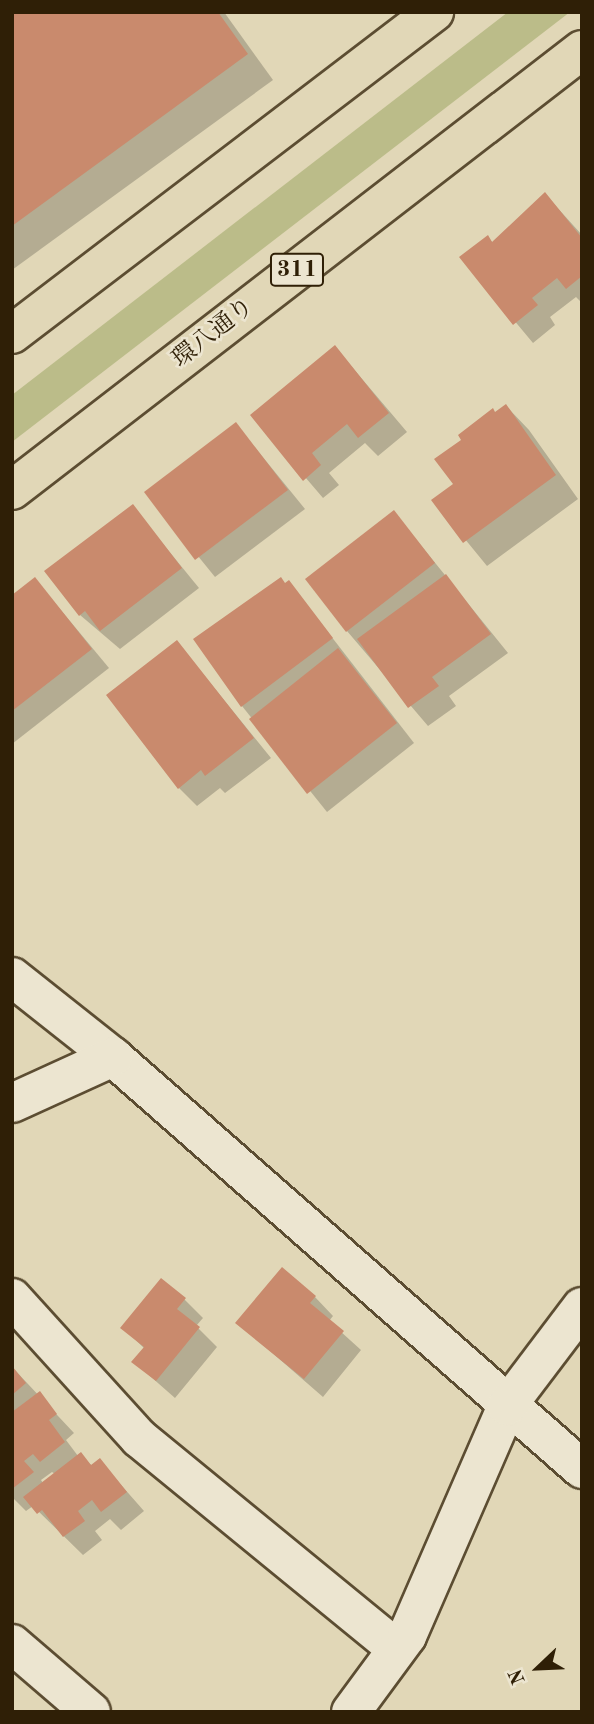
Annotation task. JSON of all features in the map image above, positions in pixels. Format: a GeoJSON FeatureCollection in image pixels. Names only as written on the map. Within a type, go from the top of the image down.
{"type":"FeatureCollection","features":[{"type":"Feature","properties":{"kind":"main road"},"geometry":{"type":"LineString","coordinates":[[12,334],[434,12]]}},
{"type":"Feature","properties":{"kind":"main road","name":"環八通り"},"geometry":{"type":"LineString","coordinates":[[12,490],[582,50]]}},
{"type":"Feature","properties":{"kind":"street"},"geometry":{"type":"LineString","coordinates":[[12,977],[113,1057],[507,1406],[576,1454]]}},
{"type":"Feature","properties":{"kind":"street"},"geometry":{"type":"LineString","coordinates":[[12,1103],[113,1057]]}},
{"type":"Feature","properties":{"kind":"street"},"geometry":{"type":"LineString","coordinates":[[12,1298],[139,1438],[397,1649]]}},
{"type":"Feature","properties":{"kind":"street"},"geometry":{"type":"LineString","coordinates":[[351,1712],[397,1649],[507,1406],[582,1307]]}},
{"type":"Feature","properties":{"kind":"street"},"geometry":{"type":"LineString","coordinates":[[12,1644],[91,1712]]}},
{"type":"Feature","properties":{"kind":"green space"},"geometry":{"type":"Polygon","coordinates":[[[508,12],[570,12],[12,442],[12,395],[508,12]]]}},
{"type":"Feature","properties":{"kind":"building"},"geometry":{"type":"Polygon","coordinates":[[[12,12],[218,12],[248,54],[12,226],[12,12]]]}},
{"type":"Feature","properties":{"kind":"building"},"geometry":{"type":"Polygon","coordinates":[[[545,192],[582,238],[582,276],[566,289],[557,278],[532,298],[538,305],[513,325],[459,257],[488,235],[492,242],[545,192]]]}},
{"type":"Feature","properties":{"kind":"building"},"geometry":{"type":"Polygon","coordinates":[[[335,345],[389,413],[358,438],[347,424],[312,453],[321,465],[303,481],[250,415],[335,345]]]}},
{"type":"Feature","properties":{"kind":"building"},"geometry":{"type":"Polygon","coordinates":[[[506,404],[556,475],[463,543],[431,500],[453,484],[434,459],[461,440],[458,435],[493,408],[495,412],[506,404]]]}},
{"type":"Feature","properties":{"kind":"building"},"geometry":{"type":"Polygon","coordinates":[[[236,422],[288,490],[195,560],[144,492],[236,422]]]}},
{"type":"Feature","properties":{"kind":"building"},"geometry":{"type":"Polygon","coordinates":[[[133,504],[182,568],[100,631],[85,611],[79,616],[44,571],[133,504]]]}},
{"type":"Feature","properties":{"kind":"building"},"geometry":{"type":"Polygon","coordinates":[[[394,510],[435,563],[346,632],[305,579],[394,510]]]}},
{"type":"Feature","properties":{"kind":"building"},"geometry":{"type":"Polygon","coordinates":[[[446,574],[491,634],[432,677],[439,686],[408,708],[357,639],[446,574]]]}},
{"type":"Feature","properties":{"kind":"building"},"geometry":{"type":"Polygon","coordinates":[[[35,577],[92,649],[12,711],[12,595],[35,577]]]}},
{"type":"Feature","properties":{"kind":"building"},"geometry":{"type":"Polygon","coordinates":[[[281,577],[285,583],[289,580],[333,638],[241,707],[193,639],[281,577]]]}},
{"type":"Feature","properties":{"kind":"building"},"geometry":{"type":"Polygon","coordinates":[[[177,640],[254,738],[205,776],[201,770],[178,789],[106,695],[177,640]]]}},
{"type":"Feature","properties":{"kind":"building"},"geometry":{"type":"Polygon","coordinates":[[[338,648],[397,723],[307,794],[249,719],[338,648]]]}},
{"type":"Feature","properties":{"kind":"building"},"geometry":{"type":"Polygon","coordinates":[[[282,1267],[316,1296],[310,1303],[344,1331],[304,1379],[235,1323],[282,1267]]]}},
{"type":"Feature","properties":{"kind":"building"},"geometry":{"type":"Polygon","coordinates":[[[161,1278],[186,1298],[177,1309],[200,1327],[156,1381],[131,1362],[144,1347],[120,1328],[161,1278]]]}},
{"type":"Feature","properties":{"kind":"building"},"geometry":{"type":"Polygon","coordinates":[[[12,1366],[26,1383],[12,1395],[12,1366]]]}},
{"type":"Feature","properties":{"kind":"building"},"geometry":{"type":"Polygon","coordinates":[[[40,1391],[57,1414],[49,1420],[65,1442],[40,1462],[33,1454],[24,1461],[34,1472],[12,1489],[12,1412],[40,1391]]]}},
{"type":"Feature","properties":{"kind":"building"},"geometry":{"type":"Polygon","coordinates":[[[81,1452],[91,1465],[100,1458],[127,1492],[101,1512],[92,1500],[78,1511],[85,1521],[63,1537],[42,1510],[37,1514],[23,1497],[81,1452]]]}}]}
